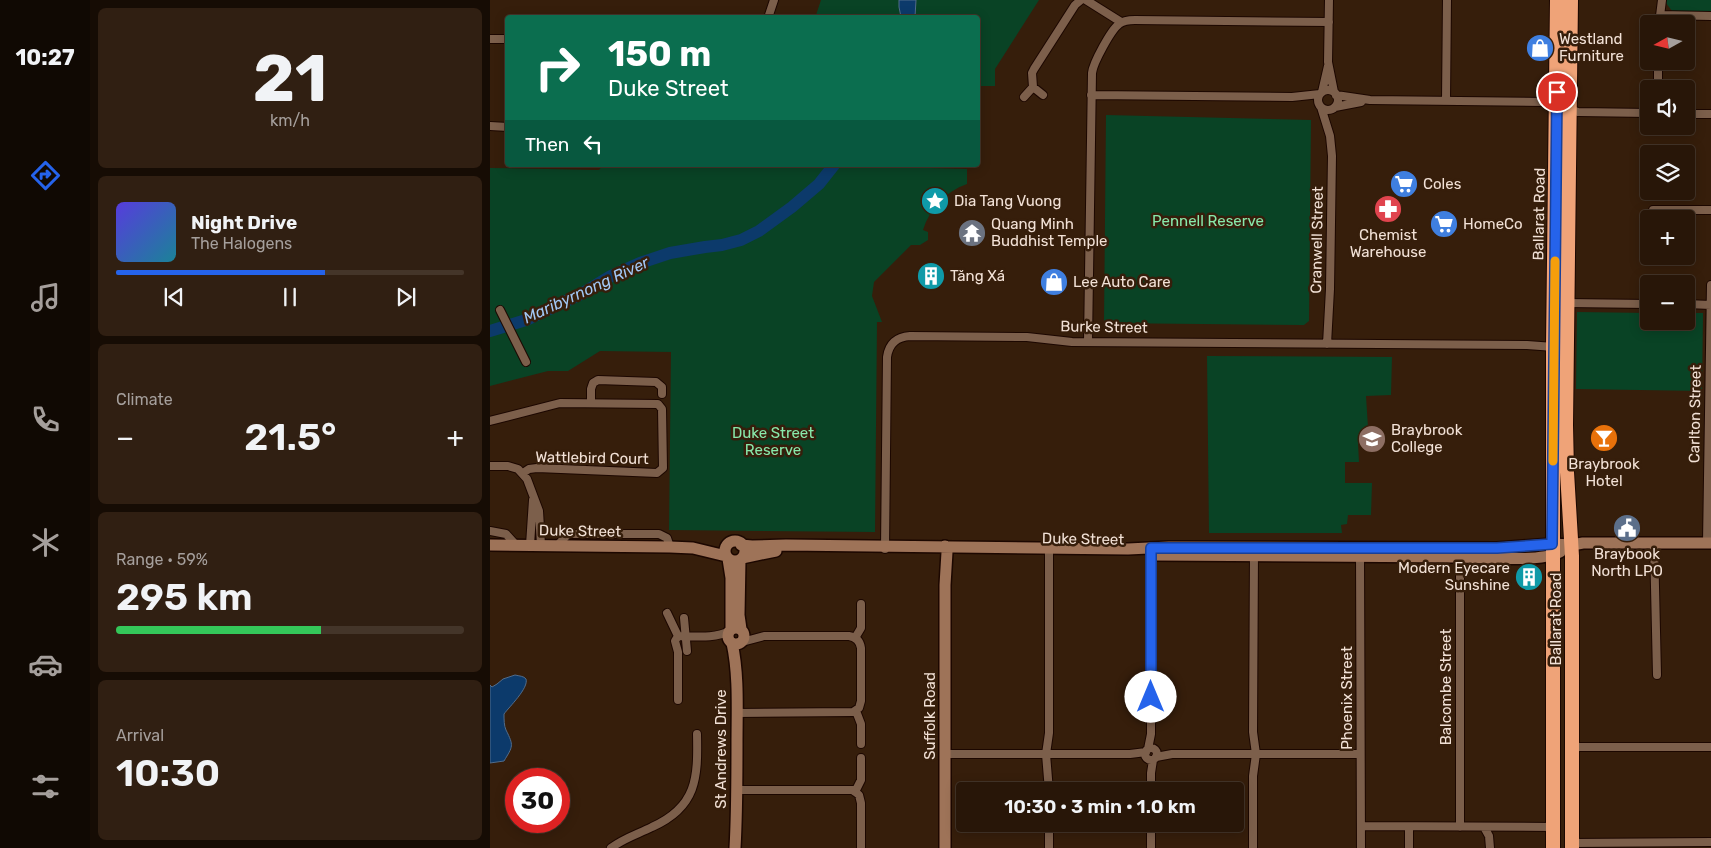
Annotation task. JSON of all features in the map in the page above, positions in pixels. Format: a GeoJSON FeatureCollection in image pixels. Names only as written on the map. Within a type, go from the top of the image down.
{"type":"FeatureCollection","features":[{"type":"Feature","properties":{"kind":"highway","name":"Ballarat Road"},"geometry":{"type":"LineString","coordinates":[[1557,0],[1563,107],[1567,303],[1558,343],[1572,545],[1572,846]]}},
{"type":"Feature","properties":{"kind":"highway","name":"Ballarat Road"},"geometry":{"type":"LineString","coordinates":[[1553,848],[1552,550],[1563,107],[1571,0]]}},
{"type":"Feature","properties":{"kind":"street"},"geometry":{"type":"LineString","coordinates":[[769,15],[774,0]]}},
{"type":"Feature","properties":{"kind":"street"},"geometry":{"type":"LineString","coordinates":[[1043,96],[1033,87],[1032,74],[1075,5],[1081,0]]}},
{"type":"Feature","properties":{"kind":"street"},"geometry":{"type":"LineString","coordinates":[[1086,0],[1121,22],[1135,20],[1329,22]]}},
{"type":"Feature","properties":{"kind":"street"},"geometry":{"type":"LineString","coordinates":[[1320,106],[1318,100],[1328,62],[1329,0]]}},
{"type":"Feature","properties":{"kind":"street"},"geometry":{"type":"LineString","coordinates":[[1446,100],[1447,0]]}},
{"type":"Feature","properties":{"kind":"street"},"geometry":{"type":"LineString","coordinates":[[1660,15],[1662,0]]}},
{"type":"Feature","properties":{"kind":"street"},"geometry":{"type":"LineString","coordinates":[[1695,16],[1711,16]]}},
{"type":"Feature","properties":{"kind":"street"},"geometry":{"type":"LineString","coordinates":[[1088,342],[1092,74],[1094,62],[1121,22]]}},
{"type":"Feature","properties":{"kind":"street"},"geometry":{"type":"LineString","coordinates":[[490,39],[505,39]]}},
{"type":"Feature","properties":{"kind":"street"},"geometry":{"type":"LineString","coordinates":[[1328,62],[1338,100],[1334,108]]}},
{"type":"Feature","properties":{"kind":"street"},"geometry":{"type":"LineString","coordinates":[[1024,97],[1033,87]]}},
{"type":"Feature","properties":{"kind":"street"},"geometry":{"type":"LineString","coordinates":[[1091,95],[1292,98],[1328,90],[1335,94],[1370,100],[1545,102],[1578,112],[1640,113]]}},
{"type":"Feature","properties":{"kind":"street"},"geometry":{"type":"LineString","coordinates":[[1292,98],[1320,106],[1326,110],[1370,100]]}},
{"type":"Feature","properties":{"kind":"street","name":"Cranwell Street"},"geometry":{"type":"LineString","coordinates":[[1320,106],[1330,136]]}},
{"type":"Feature","properties":{"kind":"street","name":"Cranwell Street"},"geometry":{"type":"LineString","coordinates":[[1327,344],[1332,169],[1330,136],[1334,108]]}},
{"type":"Feature","properties":{"kind":"street"},"geometry":{"type":"LineString","coordinates":[[1695,114],[1711,114]]}},
{"type":"Feature","properties":{"kind":"street"},"geometry":{"type":"LineString","coordinates":[[490,126],[505,127]]}},
{"type":"Feature","properties":{"kind":"street"},"geometry":{"type":"LineString","coordinates":[[1695,210],[1711,210]]}},
{"type":"Feature","properties":{"kind":"street","name":"Carlton Street"},"geometry":{"type":"LineString","coordinates":[[1709,543],[1711,285]]}},
{"type":"Feature","properties":{"kind":"street"},"geometry":{"type":"LineString","coordinates":[[1567,303],[1640,304]]}},
{"type":"Feature","properties":{"kind":"street"},"geometry":{"type":"LineString","coordinates":[[1695,304],[1711,305]]}},
{"type":"Feature","properties":{"kind":"street"},"geometry":{"type":"LineString","coordinates":[[500,310],[526,362]]}},
{"type":"Feature","properties":{"kind":"street","name":"Burke Street"},"geometry":{"type":"LineString","coordinates":[[885,549],[887,357],[893,342],[900,338],[910,336],[1027,337],[1088,342],[1327,344],[1527,345],[1558,343]]}},
{"type":"Feature","properties":{"kind":"street","name":"Burke Street"},"geometry":{"type":"LineString","coordinates":[[1527,345],[1558,343]]}},
{"type":"Feature","properties":{"kind":"street"},"geometry":{"type":"LineString","coordinates":[[591,403],[591,389],[593,383],[598,380],[656,382],[662,387],[662,394]]}},
{"type":"Feature","properties":{"kind":"street","name":"Wattlebird Court"},"geometry":{"type":"LineString","coordinates":[[490,421],[560,403],[658,404],[662,409],[663,468],[657,473],[537,468],[529,469],[523,474]]}},
{"type":"Feature","properties":{"kind":"street"},"geometry":{"type":"LineString","coordinates":[[490,466],[508,466],[518,469],[527,479],[533,498],[535,545]]}},
{"type":"Feature","properties":{"kind":"street"},"geometry":{"type":"LineString","coordinates":[[490,531],[506,534],[516,545]]}},
{"type":"Feature","properties":{"kind":"street"},"geometry":{"type":"LineString","coordinates":[[734,542],[742,544],[744,552],[734,558],[725,550],[728,544],[734,542]]}},
{"type":"Feature","properties":{"kind":"street","name":"Duke Street"},"geometry":{"type":"LineString","coordinates":[[742,544],[752,546],[780,545],[945,550],[1460,553],[1516,558],[1572,545],[1596,542],[1709,543]]}},
{"type":"Feature","properties":{"kind":"street"},"geometry":{"type":"LineString","coordinates":[[1654,543],[1657,675]]}},
{"type":"Feature","properties":{"kind":"street","name":"Duke Street"},"geometry":{"type":"LineString","coordinates":[[670,547],[698,544],[717,547],[728,544]]}},
{"type":"Feature","properties":{"kind":"street","name":"Duke Street"},"geometry":{"type":"LineString","coordinates":[[490,545],[693,548],[734,558],[777,551],[885,549]]}},
{"type":"Feature","properties":{"kind":"street","name":"Suffolk Road"},"geometry":{"type":"LineString","coordinates":[[945,550],[945,848]]}},
{"type":"Feature","properties":{"kind":"street"},"geometry":{"type":"LineString","coordinates":[[1049,551],[1049,782]]}},
{"type":"Feature","properties":{"kind":"street"},"geometry":{"type":"LineString","coordinates":[[1254,551],[1254,848]]}},
{"type":"Feature","properties":{"kind":"street"},"geometry":{"type":"LineString","coordinates":[[1150,782],[1151,552]]}},
{"type":"Feature","properties":{"kind":"street","name":"Phoenix Street"},"geometry":{"type":"LineString","coordinates":[[1360,553],[1361,848]]}},
{"type":"Feature","properties":{"kind":"street","name":"Balcombe Street"},"geometry":{"type":"LineString","coordinates":[[1460,553],[1460,827]]}},
{"type":"Feature","properties":{"kind":"street","name":"St Andrews Drive"},"geometry":{"type":"LineString","coordinates":[[734,558],[739,615],[736,636],[735,848]]}},
{"type":"Feature","properties":{"kind":"street"},"geometry":{"type":"LineString","coordinates":[[855,638],[861,628],[861,604]]}},
{"type":"Feature","properties":{"kind":"street"},"geometry":{"type":"LineString","coordinates":[[667,613],[682,636],[687,651]]}},
{"type":"Feature","properties":{"kind":"street"},"geometry":{"type":"LineString","coordinates":[[682,636],[684,618]]}},
{"type":"Feature","properties":{"kind":"street"},"geometry":{"type":"LineString","coordinates":[[678,700],[678,652],[675,641],[682,636],[849,636],[855,638],[861,648],[861,705],[856,711],[845,713],[737,713]]}},
{"type":"Feature","properties":{"kind":"street"},"geometry":{"type":"LineString","coordinates":[[856,711],[861,724],[861,744]]}},
{"type":"Feature","properties":{"kind":"street"},"geometry":{"type":"LineString","coordinates":[[611,848],[627,838],[664,822],[674,815],[689,796],[697,774],[698,734]]}},
{"type":"Feature","properties":{"kind":"street"},"geometry":{"type":"LineString","coordinates":[[1573,747],[1711,747]]}},
{"type":"Feature","properties":{"kind":"street"},"geometry":{"type":"LineString","coordinates":[[945,754],[1360,754]]}},
{"type":"Feature","properties":{"kind":"street"},"geometry":{"type":"LineString","coordinates":[[855,792],[861,780],[861,758]]}},
{"type":"Feature","properties":{"kind":"street"},"geometry":{"type":"LineString","coordinates":[[736,790],[853,790],[859,795],[861,803],[861,848]]}},
{"type":"Feature","properties":{"kind":"street","name":"St Andrews Drive"},"geometry":{"type":"LineString","coordinates":[[736,826],[739,848]]}},
{"type":"Feature","properties":{"kind":"street"},"geometry":{"type":"LineString","coordinates":[[1361,826],[1553,827]]}},
{"type":"Feature","properties":{"kind":"street"},"geometry":{"type":"LineString","coordinates":[[1409,848],[1410,827]]}},
{"type":"Feature","properties":{"kind":"street"},"geometry":{"type":"LineString","coordinates":[[1484,827],[1489,836],[1490,848]]}},
{"type":"Feature","properties":{"kind":"street"},"geometry":{"type":"LineString","coordinates":[[1049,832],[1049,848]]}},
{"type":"Feature","properties":{"kind":"street"},"geometry":{"type":"LineString","coordinates":[[1151,832],[1151,848]]}},
{"type":"Feature","properties":{"kind":"street"},"geometry":{"type":"LineString","coordinates":[[1572,846],[1711,842]]}},
{"type":"Feature","properties":{"kind":"green space"},"geometry":{"type":"Polygon","coordinates":[[[821,0],[906,0],[908,15],[816,15],[821,0]]]}},
{"type":"Feature","properties":{"kind":"green space"},"geometry":{"type":"Polygon","coordinates":[[[916,0],[1039,0],[995,69],[995,86],[980,86],[980,15],[915,15],[916,0]]]}},
{"type":"Feature","properties":{"kind":"green space"},"geometry":{"type":"Polygon","coordinates":[[[1666,0],[1711,0],[1711,12],[1672,11],[1666,0]]]}},
{"type":"Feature","properties":{"kind":"green space","name":"Pennell Reserve"},"geometry":{"type":"Polygon","coordinates":[[[1106,115],[1311,120],[1309,321],[1304,325],[1104,323],[1106,115]]]}},
{"type":"Feature","properties":{"kind":"green space","name":"Duke Street Reserve"},"geometry":{"type":"Polygon","coordinates":[[[601,167],[930,167],[967,169],[967,184],[945,196],[934,208],[926,222],[923,230],[928,232],[928,240],[920,245],[911,245],[874,282],[872,296],[882,322],[877,322],[875,532],[669,530],[671,352],[600,351],[568,371],[548,371],[490,386],[490,168],[599,170],[601,167]]]}},
{"type":"Feature","properties":{"kind":"green space"},"geometry":{"type":"Polygon","coordinates":[[[1577,312],[1640,313],[1640,330],[1695,330],[1695,313],[1703,313],[1702,391],[1576,389],[1577,312]]]}},
{"type":"Feature","properties":{"kind":"green space"},"geometry":{"type":"Polygon","coordinates":[[[1207,356],[1392,357],[1391,395],[1366,396],[1369,443],[1358,443],[1359,462],[1345,462],[1345,483],[1372,483],[1371,515],[1348,515],[1347,524],[1341,525],[1342,533],[1209,533],[1207,356]]]}},
{"type":"Feature","properties":{"kind":"water"},"geometry":{"type":"Polygon","coordinates":[[[899,0],[916,0],[915,15],[901,15],[899,0]]]}},
{"type":"Feature","properties":{"kind":"water"},"geometry":{"type":"Polygon","coordinates":[[[515,675],[525,678],[526,683],[522,692],[504,714],[505,727],[510,739],[511,749],[504,761],[490,763],[490,685],[492,687],[503,679],[515,675]]]}},
{"type":"Feature","properties":{"kind":"waterway","name":"Maribyrnong River"},"geometry":{"type":"LineString","coordinates":[[490,331],[526,320],[640,263],[670,253],[741,240],[759,231],[792,207],[819,184],[832,167]]}},
{"type":"Feature","properties":{"kind":"slow traffic"},"geometry":{"type":"LineString","coordinates":[[1553,461],[1555,261]]}},
{"type":"Feature","properties":{"kind":"place","name":"Westland Furniture"},"geometry":{"type":"Point","coordinates":[1540,48]}},
{"type":"Feature","properties":{"kind":"place","name":"Coles"},"geometry":{"type":"Point","coordinates":[1404,184]}},
{"type":"Feature","properties":{"kind":"place","name":"Dia Tang Vuong"},"geometry":{"type":"Point","coordinates":[935,201]}},
{"type":"Feature","properties":{"kind":"place","name":"Chemist Warehouse"},"geometry":{"type":"Point","coordinates":[1388,209]}},
{"type":"Feature","properties":{"kind":"place","name":"HomeCo"},"geometry":{"type":"Point","coordinates":[1444,224]}},
{"type":"Feature","properties":{"kind":"place","name":"Quang Minh Buddhist Temple"},"geometry":{"type":"Point","coordinates":[972,233]}},
{"type":"Feature","properties":{"kind":"place","name":"Tăng Xá"},"geometry":{"type":"Point","coordinates":[931,276]}},
{"type":"Feature","properties":{"kind":"place","name":"Lee Auto Care"},"geometry":{"type":"Point","coordinates":[1054,282]}},
{"type":"Feature","properties":{"kind":"place","name":"Braybrook Hotel"},"geometry":{"type":"Point","coordinates":[1604,438]}},
{"type":"Feature","properties":{"kind":"place","name":"Braybrook College"},"geometry":{"type":"Point","coordinates":[1372,439]}},
{"type":"Feature","properties":{"kind":"place","name":"Braybook North LPO"},"geometry":{"type":"Point","coordinates":[1627,528]}},
{"type":"Feature","properties":{"kind":"place","name":"Modern Eyecare Sunshine"},"geometry":{"type":"Point","coordinates":[1529,577]}},
{"type":"Feature","properties":{"kind":"route"},"geometry":{"type":"LineString","coordinates":[[1151,697],[1151,548],[1497,548],[1552,544],[1557,92]]}}]}
